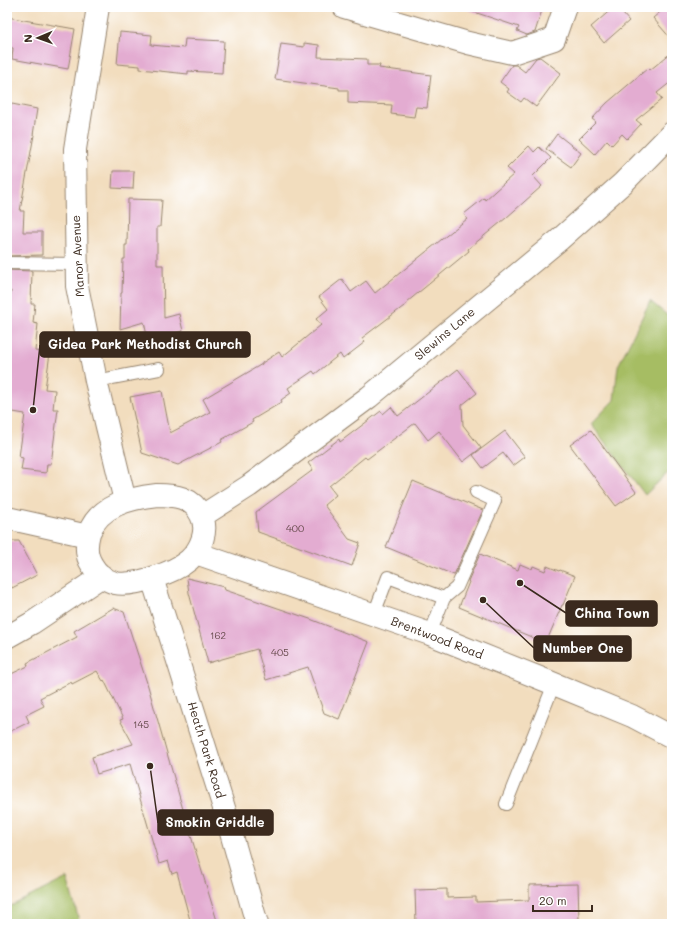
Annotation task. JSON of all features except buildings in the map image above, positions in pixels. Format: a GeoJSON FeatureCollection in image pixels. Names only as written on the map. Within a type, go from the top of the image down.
{"type":"FeatureCollection","features":[{"type":"Feature","properties":{"kind":"street","name":"Manor Avenue"},"geometry":{"type":"LineString","coordinates":[[98,7],[75,149],[77,286],[96,381],[125,501]]}},
{"type":"Feature","properties":{"kind":"street"},"geometry":{"type":"LineString","coordinates":[[344,7],[512,53],[554,39],[565,7]]}},
{"type":"Feature","properties":{"kind":"street","name":"Slewins Lane"},"geometry":{"type":"LineString","coordinates":[[202,516],[249,486],[369,397],[559,240],[623,183],[672,134]]}},
{"type":"Feature","properties":{"kind":"street"},"geometry":{"type":"LineString","coordinates":[[157,495],[174,496],[183,498],[190,502],[202,516],[204,523],[203,538],[196,553],[189,560],[178,567],[152,578],[137,582],[126,584],[116,583],[102,576],[94,570],[87,554],[86,544],[88,536],[92,526],[106,510],[125,501],[157,495]]}},
{"type":"Feature","properties":{"kind":"street"},"geometry":{"type":"LineString","coordinates":[[7,518],[88,536]]}},
{"type":"Feature","properties":{"kind":"street","name":"Brentwood Road"},"geometry":{"type":"LineString","coordinates":[[196,553],[430,634],[632,716],[672,736]]}},
{"type":"Feature","properties":{"kind":"street"},"geometry":{"type":"LineString","coordinates":[[7,637],[32,623],[102,576]]}},
{"type":"Feature","properties":{"kind":"street","name":"Heath Park Road"},"geometry":{"type":"LineString","coordinates":[[152,578],[224,808],[257,924]]}},
{"type":"Feature","properties":{"kind":"lane"},"geometry":{"type":"LineString","coordinates":[[7,263],[76,264]]}},
{"type":"Feature","properties":{"kind":"lane"},"geometry":{"type":"LineString","coordinates":[[96,381],[159,368]]}},
{"type":"Feature","properties":{"kind":"lane"},"geometry":{"type":"LineString","coordinates":[[430,634],[444,598],[457,587],[495,500],[476,492]]}},
{"type":"Feature","properties":{"kind":"lane"},"geometry":{"type":"LineString","coordinates":[[374,614],[388,578],[444,598]]}},
{"type":"Feature","properties":{"kind":"lane"},"geometry":{"type":"LineString","coordinates":[[506,804],[554,684]]}},
{"type":"Feature","properties":{"kind":"green space"},"geometry":{"type":"Polygon","coordinates":[[[650,301],[672,319],[672,469],[645,495],[591,424],[614,400],[618,366],[650,301]]]}},
{"type":"Feature","properties":{"kind":"green space"},"geometry":{"type":"Polygon","coordinates":[[[67,878],[80,924],[7,924],[7,908],[67,878]]]}},
{"type":"Feature","properties":{"kind":"place","name":"Gidea Park Methodist Church"},"geometry":{"type":"Point","coordinates":[33,410]}},
{"type":"Feature","properties":{"kind":"place","name":"China Town"},"geometry":{"type":"Point","coordinates":[520,583]}},
{"type":"Feature","properties":{"kind":"place","name":"Number One"},"geometry":{"type":"Point","coordinates":[483,600]}},
{"type":"Feature","properties":{"kind":"place","name":"Smokin Griddle"},"geometry":{"type":"Point","coordinates":[150,766]}}]}
